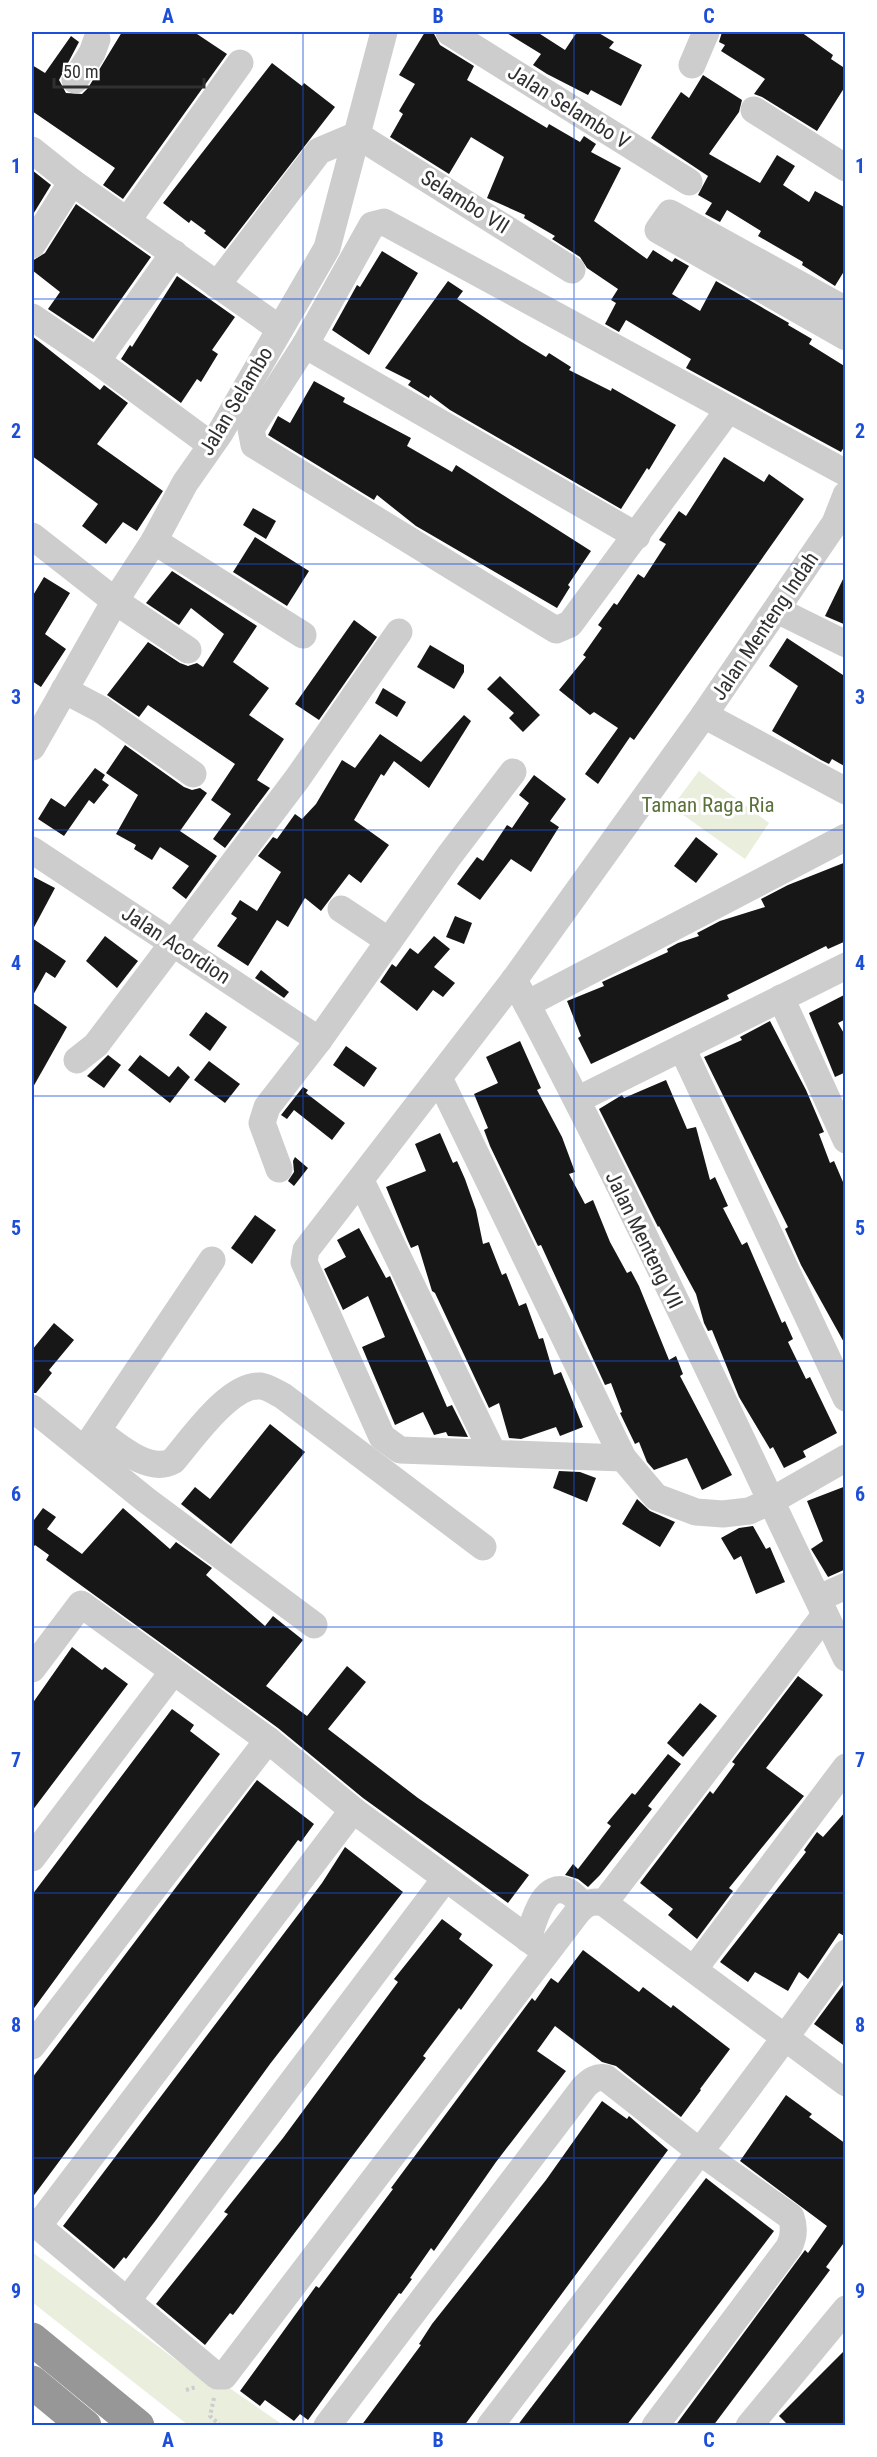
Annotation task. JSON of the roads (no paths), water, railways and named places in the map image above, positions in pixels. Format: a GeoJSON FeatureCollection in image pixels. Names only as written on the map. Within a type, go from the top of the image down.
{"type":"FeatureCollection","features":[{"type":"Feature","properties":{"kind":"highway"},"geometry":{"type":"LineString","coordinates":[[32,2339],[138,2426]]}},
{"type":"Feature","properties":{"kind":"highway"},"geometry":{"type":"LineString","coordinates":[[32,2382],[85,2426]]}},
{"type":"Feature","properties":{"kind":"street","name":"Jalan Selambo"},"geometry":{"type":"LineString","coordinates":[[32,747],[115,601],[154,541],[185,483],[211,445],[327,248],[384,32]]}},
{"type":"Feature","properties":{"kind":"street","name":"Jalan Selambo V"},"geometry":{"type":"LineString","coordinates":[[449,32],[689,183]]}},
{"type":"Feature","properties":{"kind":"street"},"geometry":{"type":"LineString","coordinates":[[692,65],[706,32]]}},
{"type":"Feature","properties":{"kind":"street"},"geometry":{"type":"LineString","coordinates":[[75,80],[92,53],[95,34]]}},
{"type":"Feature","properties":{"kind":"street"},"geometry":{"type":"LineString","coordinates":[[126,221],[240,63]]}},
{"type":"Feature","properties":{"kind":"street"},"geometry":{"type":"LineString","coordinates":[[754,110],[846,168]]}},
{"type":"Feature","properties":{"kind":"street","name":"Selambo VII"},"geometry":{"type":"LineString","coordinates":[[357,135],[572,270]]}},
{"type":"Feature","properties":{"kind":"street"},"geometry":{"type":"LineString","coordinates":[[217,285],[319,151],[357,135]]}},
{"type":"Feature","properties":{"kind":"street"},"geometry":{"type":"LineString","coordinates":[[32,150],[126,221],[280,329]]}},
{"type":"Feature","properties":{"kind":"street"},"geometry":{"type":"LineString","coordinates":[[32,245],[72,182]]}},
{"type":"Feature","properties":{"kind":"street"},"geometry":{"type":"LineString","coordinates":[[846,310],[809,303],[658,230],[670,213],[809,303],[846,337]]}},
{"type":"Feature","properties":{"kind":"street"},"geometry":{"type":"LineString","coordinates":[[729,410],[570,624],[556,630],[254,445],[251,429],[305,345],[372,225],[384,222],[846,473]]}},
{"type":"Feature","properties":{"kind":"street"},"geometry":{"type":"LineString","coordinates":[[97,361],[174,254]]}},
{"type":"Feature","properties":{"kind":"street"},"geometry":{"type":"LineString","coordinates":[[254,311],[269,300],[285,298],[295,303]]}},
{"type":"Feature","properties":{"kind":"street"},"geometry":{"type":"LineString","coordinates":[[32,317],[97,361],[211,445]]}},
{"type":"Feature","properties":{"kind":"street"},"geometry":{"type":"LineString","coordinates":[[305,345],[637,536]]}},
{"type":"Feature","properties":{"kind":"street","name":"Jalan Menteng Indah"},"geometry":{"type":"LineString","coordinates":[[846,495],[840,520],[704,715],[846,791]]}},
{"type":"Feature","properties":{"kind":"street"},"geometry":{"type":"LineString","coordinates":[[32,536],[115,601],[188,650]]}},
{"type":"Feature","properties":{"kind":"street"},"geometry":{"type":"LineString","coordinates":[[154,541],[303,635]]}},
{"type":"Feature","properties":{"kind":"street"},"geometry":{"type":"LineString","coordinates":[[777,610],[846,644]]}},
{"type":"Feature","properties":{"kind":"street"},"geometry":{"type":"LineString","coordinates":[[77,1060],[96,1045],[297,779],[399,632]]}},
{"type":"Feature","properties":{"kind":"street"},"geometry":{"type":"LineString","coordinates":[[64,690],[102,710],[193,774]]}},
{"type":"Feature","properties":{"kind":"street"},"geometry":{"type":"LineString","coordinates":[[623,1458],[400,1450],[382,1437],[304,1262],[306,1250],[514,980],[704,715]]}},
{"type":"Feature","properties":{"kind":"street"},"geometry":{"type":"LineString","coordinates":[[279,1169],[263,1129],[263,1115],[513,772]]}},
{"type":"Feature","properties":{"kind":"street"},"geometry":{"type":"LineString","coordinates":[[527,1004],[846,837]]}},
{"type":"Feature","properties":{"kind":"street","name":"Jalan Acordion"},"geometry":{"type":"LineString","coordinates":[[32,850],[319,1040]]}},
{"type":"Feature","properties":{"kind":"street"},"geometry":{"type":"LineString","coordinates":[[341,909],[389,941]]}},
{"type":"Feature","properties":{"kind":"street"},"geometry":{"type":"LineString","coordinates":[[577,1100],[846,966]]}},
{"type":"Feature","properties":{"kind":"street","name":"Jalan Menteng VII"},"geometry":{"type":"LineString","coordinates":[[514,980],[577,1100],[771,1501]]}},
{"type":"Feature","properties":{"kind":"street"},"geometry":{"type":"LineString","coordinates":[[781,998],[835,1093],[846,1140]]}},
{"type":"Feature","properties":{"kind":"street"},"geometry":{"type":"LineString","coordinates":[[682,1048],[846,1398]]}},
{"type":"Feature","properties":{"kind":"street"},"geometry":{"type":"LineString","coordinates":[[439,1078],[623,1458],[657,1497],[696,1512],[723,1514],[749,1511],[846,1458]]}},
{"type":"Feature","properties":{"kind":"street"},"geometry":{"type":"LineString","coordinates":[[361,1181],[493,1453]]}},
{"type":"Feature","properties":{"kind":"street"},"geometry":{"type":"LineString","coordinates":[[92,1441],[212,1260]]}},
{"type":"Feature","properties":{"kind":"street"},"geometry":{"type":"LineString","coordinates":[[32,1407],[92,1441],[153,1466],[164,1466],[173,1461],[228,1399],[243,1389],[262,1386],[283,1396],[483,1547]]}},
{"type":"Feature","properties":{"kind":"street"},"geometry":{"type":"LineString","coordinates":[[92,1441],[146,1500],[314,1624]]}},
{"type":"Feature","properties":{"kind":"street"},"geometry":{"type":"LineString","coordinates":[[771,1501],[775,1514],[846,1658]]}},
{"type":"Feature","properties":{"kind":"street"},"geometry":{"type":"LineString","coordinates":[[353,1810],[35,2224],[217,2376],[224,2376],[537,1946],[593,1904],[822,1607],[846,1586]]}},
{"type":"Feature","properties":{"kind":"street"},"geometry":{"type":"LineString","coordinates":[[32,1669],[81,1604],[268,1740],[353,1810],[537,1946]]}},
{"type":"Feature","properties":{"kind":"street"},"geometry":{"type":"LineString","coordinates":[[32,1858],[173,1672]]}},
{"type":"Feature","properties":{"kind":"street"},"geometry":{"type":"LineString","coordinates":[[32,2046],[268,1740]]}},
{"type":"Feature","properties":{"kind":"street"},"geometry":{"type":"LineString","coordinates":[[696,1968],[846,1767]]}},
{"type":"Feature","properties":{"kind":"street"},"geometry":{"type":"LineString","coordinates":[[127,2301],[445,1879]]}},
{"type":"Feature","properties":{"kind":"street"},"geometry":{"type":"LineString","coordinates":[[593,1904],[696,1968],[846,2082]]}},
{"type":"Feature","properties":{"kind":"street"},"geometry":{"type":"LineString","coordinates":[[490,2426],[786,2038],[846,1953]]}},
{"type":"Feature","properties":{"kind":"street"},"geometry":{"type":"LineString","coordinates":[[327,2426],[590,2081],[606,2078],[699,2151],[791,2217],[794,2230],[793,2240],[655,2426]]}},
{"type":"Feature","properties":{"kind":"street"},"geometry":{"type":"LineString","coordinates":[[753,2424],[846,2309]]}},
{"type":"Feature","properties":{"kind":"park label","name":"Taman Raga Ria"},"geometry":{"type":"Point","coordinates":[708,805]}}]}
